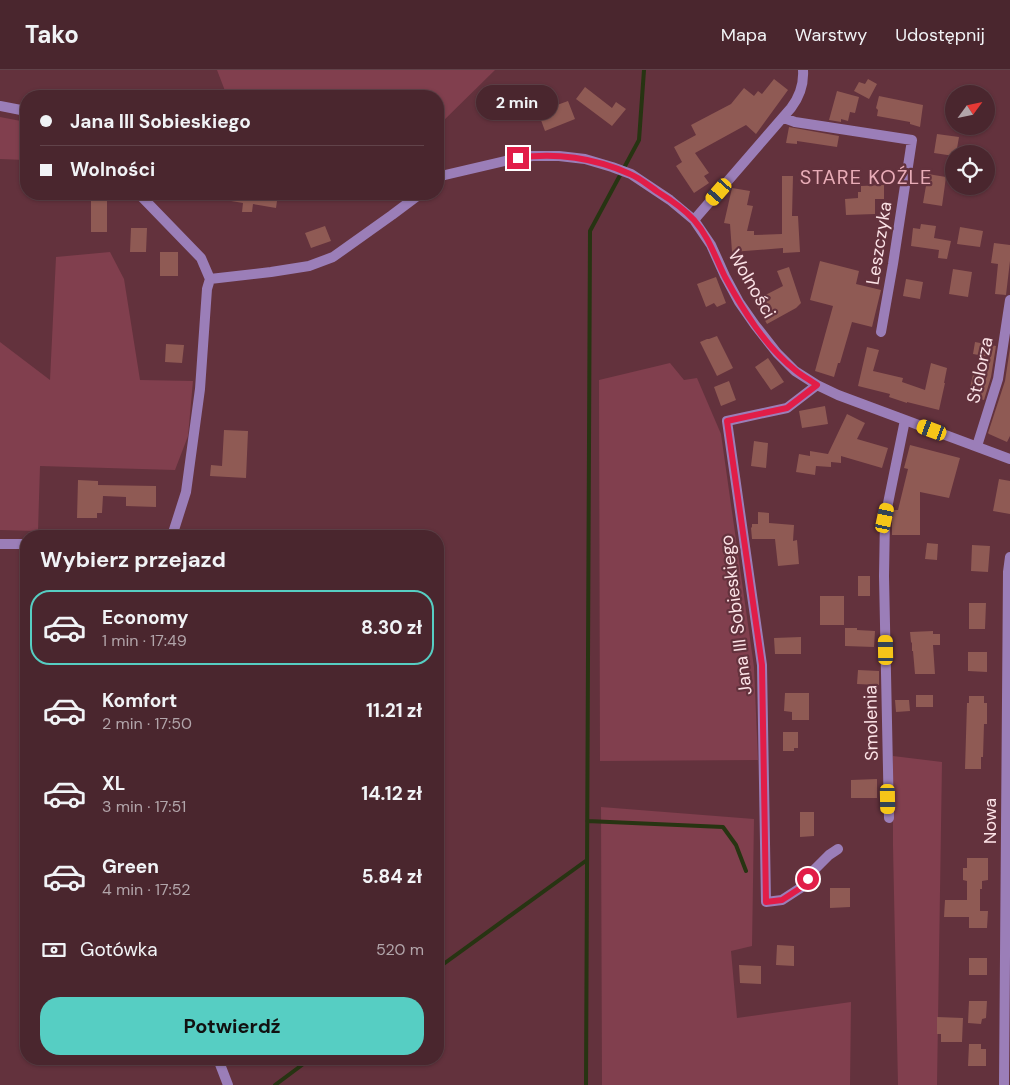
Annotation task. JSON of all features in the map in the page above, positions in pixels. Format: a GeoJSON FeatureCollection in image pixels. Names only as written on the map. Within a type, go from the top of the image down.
{"type":"FeatureCollection","features":[{"type":"Feature","properties":{"kind":"street"},"geometry":{"type":"LineString","coordinates":[[694,220],[798,100],[803,82],[803,70]]}},
{"type":"Feature","properties":{"kind":"street"},"geometry":{"type":"LineString","coordinates":[[0,106],[20,110]]}},
{"type":"Feature","properties":{"kind":"street","name":"Leszczyka"},"geometry":{"type":"LineString","coordinates":[[784,118],[795,122],[912,140],[881,332]]}},
{"type":"Feature","properties":{"kind":"street","name":"Wolności"},"geometry":{"type":"LineString","coordinates":[[444,176],[532,156],[585,159],[631,174],[670,200],[694,220],[711,245],[724,276],[755,325],[777,353],[795,371],[817,385],[838,395],[1010,459]]}},
{"type":"Feature","properties":{"kind":"street"},"geometry":{"type":"LineString","coordinates":[[145,200],[201,258],[210,279],[207,289],[200,389],[186,492],[174,530]]}},
{"type":"Feature","properties":{"kind":"street"},"geometry":{"type":"LineString","coordinates":[[210,279],[309,266],[333,257],[412,200]]}},
{"type":"Feature","properties":{"kind":"street","name":"Stolorza"},"geometry":{"type":"LineString","coordinates":[[977,446],[998,380],[1010,300]]}},
{"type":"Feature","properties":{"kind":"street","name":"Jana III Sobieskiego"},"geometry":{"type":"LineString","coordinates":[[817,385],[787,408],[727,421],[762,665],[766,902],[782,900],[802,887],[828,855],[838,849]]}},
{"type":"Feature","properties":{"kind":"street","name":"Smolenia"},"geometry":{"type":"LineString","coordinates":[[889,818],[884,586],[885,518],[905,420]]}},
{"type":"Feature","properties":{"kind":"street"},"geometry":{"type":"LineString","coordinates":[[0,544],[20,544]]}},
{"type":"Feature","properties":{"kind":"street","name":"Nowa"},"geometry":{"type":"LineString","coordinates":[[1004,1085],[1008,581],[1010,557]]}},
{"type":"Feature","properties":{"kind":"street"},"geometry":{"type":"LineString","coordinates":[[220,1065],[228,1085]]}},
{"type":"Feature","properties":{"kind":"shaded area"},"geometry":{"type":"Polygon","coordinates":[[[217,70],[495,70],[444,120],[444,90],[225,90],[217,70]]]}},
{"type":"Feature","properties":{"kind":"shaded area"},"geometry":{"type":"Polygon","coordinates":[[[0,117],[20,121],[20,160],[0,159],[0,117]]]}},
{"type":"Feature","properties":{"kind":"shaded area"},"geometry":{"type":"Polygon","coordinates":[[[110,252],[124,279],[140,380],[193,381],[188,436],[175,470],[40,466],[38,530],[0,530],[0,342],[50,380],[56,257],[110,252]]]}},
{"type":"Feature","properties":{"kind":"shaded area"},"geometry":{"type":"Polygon","coordinates":[[[670,363],[684,380],[697,378],[721,434],[754,667],[758,760],[600,761],[599,380],[670,363]]]}},
{"type":"Feature","properties":{"kind":"shaded area"},"geometry":{"type":"Polygon","coordinates":[[[893,756],[942,762],[937,1085],[898,1085],[893,756]]]}},
{"type":"Feature","properties":{"kind":"shaded area"},"geometry":{"type":"Polygon","coordinates":[[[601,807],[754,819],[752,946],[731,951],[737,1018],[851,1002],[850,1085],[602,1085],[601,807]]]}},
{"type":"Feature","properties":{"kind":"building"},"geometry":{"type":"Polygon","coordinates":[[[774,79],[788,90],[756,134],[746,125],[695,153],[709,173],[704,176],[709,183],[694,193],[676,166],[682,162],[674,147],[696,135],[691,125],[731,104],[744,88],[754,96],[758,91],[762,94],[774,79]]]}},
{"type":"Feature","properties":{"kind":"building"},"geometry":{"type":"Polygon","coordinates":[[[868,79],[877,84],[869,99],[854,91],[859,82],[865,84],[868,79]]]}},
{"type":"Feature","properties":{"kind":"building"},"geometry":{"type":"Polygon","coordinates":[[[585,87],[612,108],[616,102],[626,109],[612,126],[576,99],[585,87]]]}},
{"type":"Feature","properties":{"kind":"building"},"geometry":{"type":"Polygon","coordinates":[[[837,91],[859,97],[855,113],[850,112],[848,121],[841,119],[841,122],[829,120],[837,91]]]}},
{"type":"Feature","properties":{"kind":"building"},"geometry":{"type":"Polygon","coordinates":[[[879,96],[923,105],[920,127],[910,124],[910,122],[877,116],[878,110],[876,108],[879,96]]]}},
{"type":"Feature","properties":{"kind":"building"},"geometry":{"type":"Polygon","coordinates":[[[568,101],[575,119],[545,131],[538,112],[568,101]]]}},
{"type":"Feature","properties":{"kind":"building"},"geometry":{"type":"Polygon","coordinates":[[[789,127],[839,136],[837,147],[797,141],[797,144],[786,143],[789,127]]]}},
{"type":"Feature","properties":{"kind":"building"},"geometry":{"type":"Polygon","coordinates":[[[937,134],[959,137],[958,145],[945,145],[945,155],[934,153],[937,134]]]}},
{"type":"Feature","properties":{"kind":"building"},"geometry":{"type":"Polygon","coordinates":[[[928,174],[945,177],[942,206],[923,203],[928,174]]]}},
{"type":"Feature","properties":{"kind":"building"},"geometry":{"type":"Polygon","coordinates":[[[782,176],[793,176],[792,216],[798,216],[800,252],[783,253],[783,248],[732,252],[730,224],[724,223],[732,188],[750,191],[747,205],[753,206],[747,231],[754,231],[754,235],[782,234],[782,176]]]}},
{"type":"Feature","properties":{"kind":"building"},"geometry":{"type":"Polygon","coordinates":[[[884,185],[884,199],[875,199],[875,214],[846,215],[845,199],[858,198],[861,186],[884,185]]]}},
{"type":"Feature","properties":{"kind":"building"},"geometry":{"type":"Polygon","coordinates":[[[91,200],[107,200],[107,232],[91,232],[91,200]]]}},
{"type":"Feature","properties":{"kind":"building"},"geometry":{"type":"Polygon","coordinates":[[[225,200],[277,200],[276,208],[253,204],[252,212],[242,212],[243,203],[225,200]]]}},
{"type":"Feature","properties":{"kind":"building"},"geometry":{"type":"Polygon","coordinates":[[[921,224],[936,226],[934,238],[951,241],[947,259],[938,258],[939,250],[911,246],[913,228],[920,229],[921,224]]]}},
{"type":"Feature","properties":{"kind":"building"},"geometry":{"type":"Polygon","coordinates":[[[325,226],[331,241],[311,248],[305,233],[325,226]]]}},
{"type":"Feature","properties":{"kind":"building"},"geometry":{"type":"Polygon","coordinates":[[[960,227],[983,231],[980,247],[957,244],[960,227]]]}},
{"type":"Feature","properties":{"kind":"building"},"geometry":{"type":"Polygon","coordinates":[[[131,228],[147,228],[146,252],[130,252],[131,228]]]}},
{"type":"Feature","properties":{"kind":"building"},"geometry":{"type":"Polygon","coordinates":[[[994,243],[1010,245],[1006,295],[995,294],[998,264],[991,263],[994,243]]]}},
{"type":"Feature","properties":{"kind":"building"},"geometry":{"type":"Polygon","coordinates":[[[160,252],[178,252],[178,276],[160,276],[160,252]]]}},
{"type":"Feature","properties":{"kind":"building"},"geometry":{"type":"Polygon","coordinates":[[[820,261],[859,271],[856,284],[881,290],[872,327],[852,322],[834,377],[815,371],[833,306],[810,300],[820,261]]]}},
{"type":"Feature","properties":{"kind":"building"},"geometry":{"type":"Polygon","coordinates":[[[789,267],[801,303],[796,308],[767,324],[754,301],[783,286],[777,271],[789,267]]]}},
{"type":"Feature","properties":{"kind":"building"},"geometry":{"type":"Polygon","coordinates":[[[953,269],[972,272],[968,297],[949,294],[953,269]]]}},
{"type":"Feature","properties":{"kind":"building"},"geometry":{"type":"Polygon","coordinates":[[[716,277],[726,303],[717,307],[714,303],[706,307],[697,284],[716,277]]]}},
{"type":"Feature","properties":{"kind":"building"},"geometry":{"type":"Polygon","coordinates":[[[906,279],[923,282],[920,299],[903,296],[906,279]]]}},
{"type":"Feature","properties":{"kind":"building"},"geometry":{"type":"Polygon","coordinates":[[[717,336],[733,368],[717,376],[700,342],[717,336]]]}},
{"type":"Feature","properties":{"kind":"building"},"geometry":{"type":"Polygon","coordinates":[[[975,342],[996,346],[991,377],[984,400],[968,396],[973,375],[986,379],[990,357],[973,354],[975,342]]]}},
{"type":"Feature","properties":{"kind":"building"},"geometry":{"type":"Polygon","coordinates":[[[166,344],[184,345],[182,363],[165,362],[166,344]]]}},
{"type":"Feature","properties":{"kind":"building"},"geometry":{"type":"Polygon","coordinates":[[[867,347],[879,350],[873,371],[903,378],[902,382],[925,390],[931,363],[947,368],[939,410],[907,403],[889,397],[890,394],[858,386],[867,347]]]}},
{"type":"Feature","properties":{"kind":"building"},"geometry":{"type":"Polygon","coordinates":[[[1010,348],[1010,436],[1007,442],[988,433],[1005,381],[1010,348]]]}},
{"type":"Feature","properties":{"kind":"building"},"geometry":{"type":"Polygon","coordinates":[[[768,358],[784,382],[771,390],[755,367],[768,358]]]}},
{"type":"Feature","properties":{"kind":"building"},"geometry":{"type":"Polygon","coordinates":[[[729,381],[736,400],[721,406],[714,387],[729,381]]]}},
{"type":"Feature","properties":{"kind":"building"},"geometry":{"type":"Polygon","coordinates":[[[825,406],[828,424],[802,428],[799,411],[825,406]]]}},
{"type":"Feature","properties":{"kind":"building"},"geometry":{"type":"Polygon","coordinates":[[[847,414],[865,423],[857,439],[888,448],[882,468],[841,456],[841,463],[831,462],[831,467],[816,466],[815,475],[796,472],[799,454],[810,456],[810,451],[828,454],[847,414]]]}},
{"type":"Feature","properties":{"kind":"building"},"geometry":{"type":"Polygon","coordinates":[[[224,430],[248,431],[246,478],[210,476],[211,465],[222,466],[224,430]]]}},
{"type":"Feature","properties":{"kind":"building"},"geometry":{"type":"Polygon","coordinates":[[[754,441],[768,443],[766,468],[751,466],[754,441]]]}},
{"type":"Feature","properties":{"kind":"building"},"geometry":{"type":"Polygon","coordinates":[[[910,445],[960,458],[949,498],[920,492],[920,535],[892,535],[892,519],[894,510],[898,510],[908,469],[904,468],[910,445]]]}},
{"type":"Feature","properties":{"kind":"building"},"geometry":{"type":"Polygon","coordinates":[[[999,479],[1010,481],[1010,514],[993,511],[999,479]]]}},
{"type":"Feature","properties":{"kind":"building"},"geometry":{"type":"Polygon","coordinates":[[[78,480],[98,481],[98,485],[156,486],[156,507],[126,506],[126,497],[103,496],[102,513],[97,513],[97,518],[77,518],[78,480]]]}},
{"type":"Feature","properties":{"kind":"building"},"geometry":{"type":"Polygon","coordinates":[[[758,512],[769,513],[769,523],[794,525],[793,541],[797,540],[799,564],[778,566],[775,539],[752,539],[751,528],[752,524],[758,524],[758,512]]]}},
{"type":"Feature","properties":{"kind":"building"},"geometry":{"type":"Polygon","coordinates":[[[927,543],[938,544],[937,560],[925,559],[927,543]]]}},
{"type":"Feature","properties":{"kind":"building"},"geometry":{"type":"Polygon","coordinates":[[[972,545],[990,546],[988,572],[971,571],[972,545]]]}},
{"type":"Feature","properties":{"kind":"building"},"geometry":{"type":"Polygon","coordinates":[[[858,576],[870,576],[870,596],[858,596],[858,576]]]}},
{"type":"Feature","properties":{"kind":"building"},"geometry":{"type":"Polygon","coordinates":[[[820,596],[844,596],[844,625],[820,625],[820,596]]]}},
{"type":"Feature","properties":{"kind":"building"},"geometry":{"type":"Polygon","coordinates":[[[969,603],[986,603],[985,629],[969,629],[969,603]]]}},
{"type":"Feature","properties":{"kind":"building"},"geometry":{"type":"Polygon","coordinates":[[[845,628],[875,631],[874,647],[845,646],[845,628]]]}},
{"type":"Feature","properties":{"kind":"building"},"geometry":{"type":"Polygon","coordinates":[[[933,631],[933,634],[940,634],[940,645],[933,645],[935,674],[915,674],[910,632],[933,631]]]}},
{"type":"Feature","properties":{"kind":"building"},"geometry":{"type":"Polygon","coordinates":[[[801,637],[801,654],[775,654],[774,638],[801,637]]]}},
{"type":"Feature","properties":{"kind":"building"},"geometry":{"type":"Polygon","coordinates":[[[968,652],[987,652],[987,672],[968,671],[968,652]]]}},
{"type":"Feature","properties":{"kind":"building"},"geometry":{"type":"Polygon","coordinates":[[[858,670],[879,671],[879,685],[857,684],[858,670]]]}},
{"type":"Feature","properties":{"kind":"building"},"geometry":{"type":"Polygon","coordinates":[[[785,693],[809,693],[809,720],[792,720],[792,712],[784,711],[785,693]]]}},
{"type":"Feature","properties":{"kind":"building"},"geometry":{"type":"Polygon","coordinates":[[[916,695],[933,695],[933,707],[916,707],[916,695]]]}},
{"type":"Feature","properties":{"kind":"building"},"geometry":{"type":"Polygon","coordinates":[[[969,696],[984,696],[984,703],[987,703],[987,724],[984,724],[981,769],[965,769],[967,703],[969,703],[969,696]]]}},
{"type":"Feature","properties":{"kind":"building"},"geometry":{"type":"Polygon","coordinates":[[[895,700],[909,700],[910,711],[896,712],[895,700]]]}},
{"type":"Feature","properties":{"kind":"building"},"geometry":{"type":"Polygon","coordinates":[[[783,732],[798,732],[798,748],[794,748],[794,751],[783,751],[783,732]]]}},
{"type":"Feature","properties":{"kind":"building"},"geometry":{"type":"Polygon","coordinates":[[[877,779],[877,798],[851,798],[851,780],[877,779]]]}},
{"type":"Feature","properties":{"kind":"building"},"geometry":{"type":"Polygon","coordinates":[[[800,812],[814,812],[814,836],[800,837],[800,812]]]}},
{"type":"Feature","properties":{"kind":"building"},"geometry":{"type":"Polygon","coordinates":[[[967,858],[988,858],[988,880],[982,881],[982,889],[980,889],[980,911],[988,911],[987,928],[969,928],[969,917],[944,917],[945,900],[967,900],[967,881],[963,880],[963,868],[967,868],[967,858]]]}},
{"type":"Feature","properties":{"kind":"building"},"geometry":{"type":"Polygon","coordinates":[[[830,888],[850,888],[850,907],[830,908],[830,888]]]}},
{"type":"Feature","properties":{"kind":"building"},"geometry":{"type":"Polygon","coordinates":[[[777,945],[794,946],[794,966],[776,965],[777,945]]]}},
{"type":"Feature","properties":{"kind":"building"},"geometry":{"type":"Polygon","coordinates":[[[969,958],[987,958],[987,975],[969,975],[969,958]]]}},
{"type":"Feature","properties":{"kind":"building"},"geometry":{"type":"Polygon","coordinates":[[[739,965],[761,966],[761,984],[740,983],[739,965]]]}},
{"type":"Feature","properties":{"kind":"building"},"geometry":{"type":"Polygon","coordinates":[[[969,1001],[987,1001],[986,1018],[982,1019],[981,1024],[968,1023],[969,1001]]]}},
{"type":"Feature","properties":{"kind":"building"},"geometry":{"type":"Polygon","coordinates":[[[937,1017],[963,1018],[962,1042],[941,1042],[941,1034],[937,1034],[937,1017]]]}},
{"type":"Feature","properties":{"kind":"building"},"geometry":{"type":"Polygon","coordinates":[[[969,1044],[981,1044],[981,1049],[986,1049],[986,1066],[968,1066],[969,1044]]]}},
{"type":"Feature","properties":{"kind":"waterway"},"geometry":{"type":"LineString","coordinates":[[586,1085],[590,231],[639,140],[644,70]]}},
{"type":"Feature","properties":{"kind":"waterway"},"geometry":{"type":"LineString","coordinates":[[587,821],[723,827],[736,845],[746,871]]}},
{"type":"Feature","properties":{"kind":"waterway"},"geometry":{"type":"LineString","coordinates":[[444,964],[587,860]]}},
{"type":"Feature","properties":{"kind":"waterway"},"geometry":{"type":"LineString","coordinates":[[275,1085],[302,1065]]}},
{"type":"Feature","properties":{"kind":"district","name":"STARE KOŹLE"},"geometry":{"type":"Point","coordinates":[866,177]}},
{"type":"Feature","properties":{"kind":"route"},"geometry":{"type":"LineString","coordinates":[[518,158],[558,156],[585,159],[631,174],[670,200],[694,220],[711,245],[724,276],[740,302],[777,353],[795,371],[817,385],[787,408],[727,421],[762,665],[766,902],[782,900],[802,887],[808,879]]}}]}
